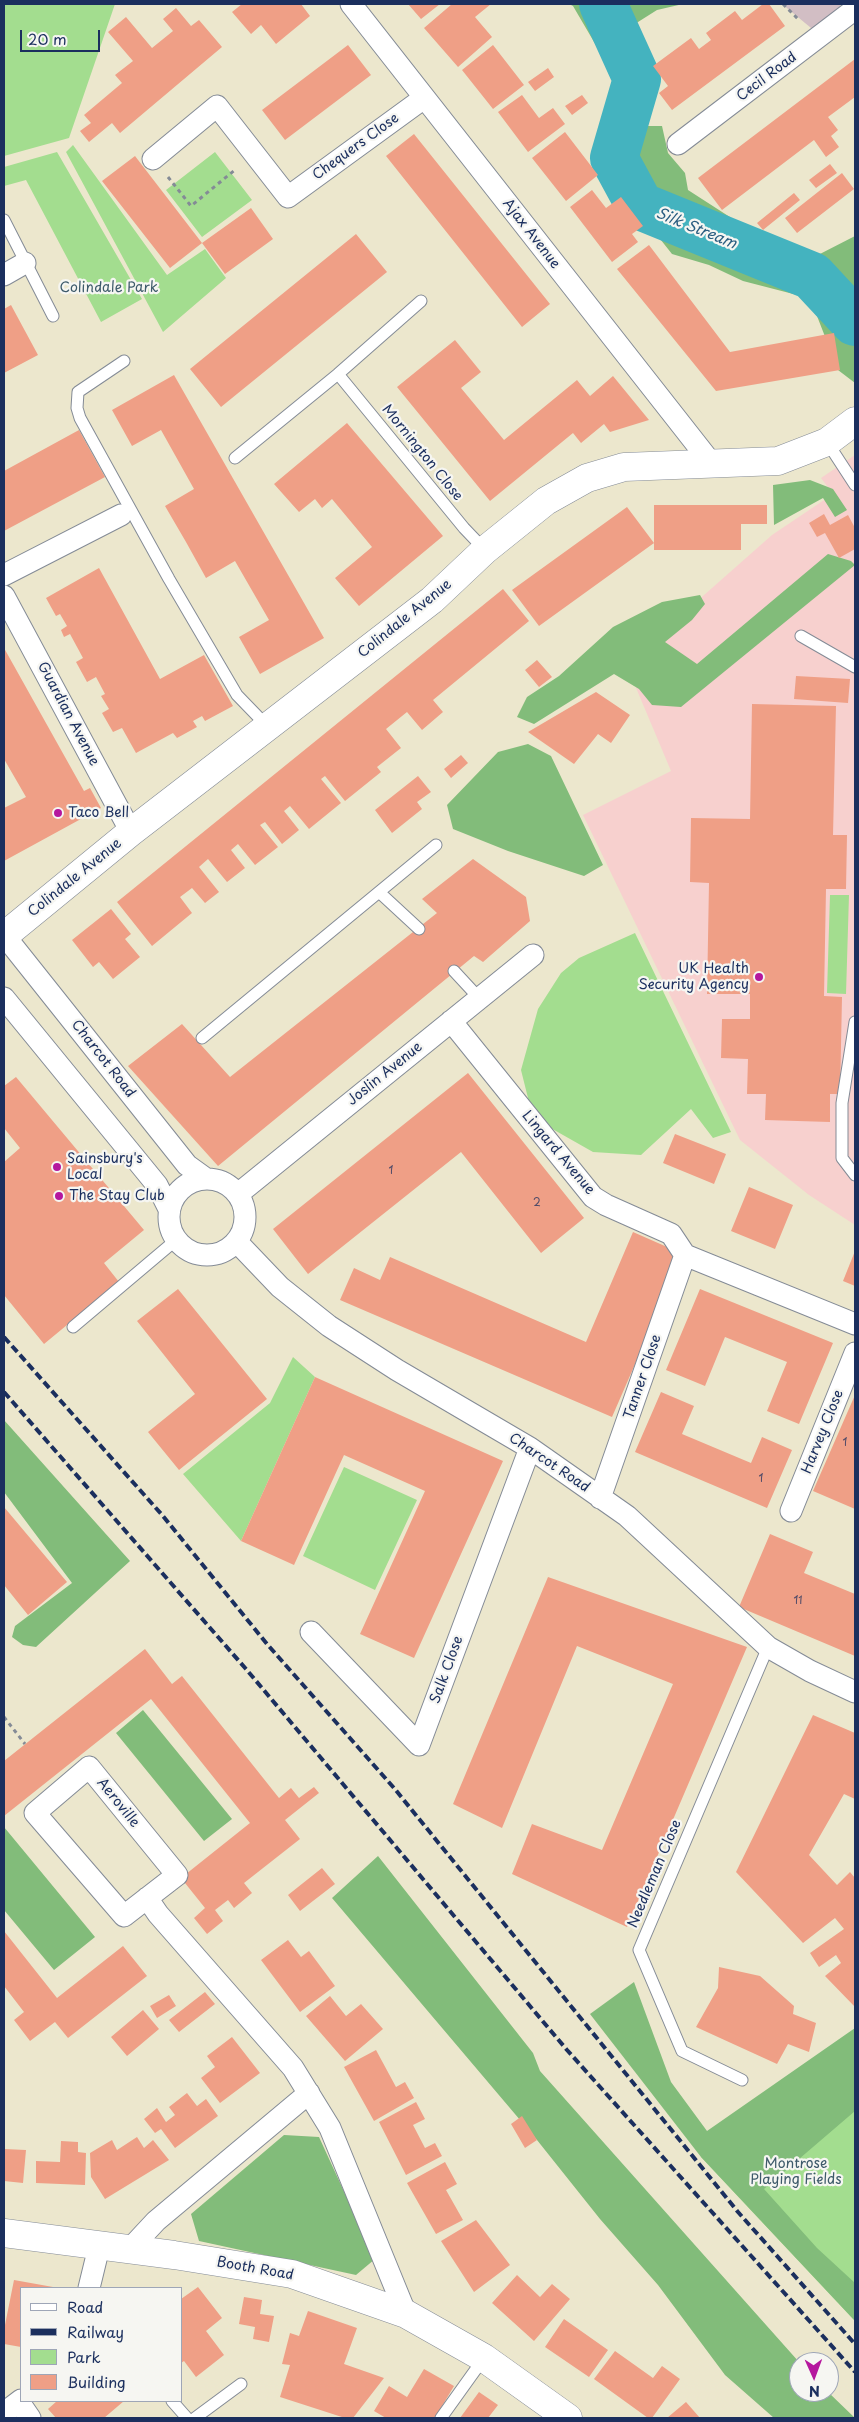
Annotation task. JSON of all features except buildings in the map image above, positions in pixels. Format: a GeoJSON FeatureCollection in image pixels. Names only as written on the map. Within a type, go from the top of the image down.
{"type":"FeatureCollection","features":[{"type":"Feature","properties":{"kind":"street","name":"Ajax Avenue"},"geometry":{"type":"LineString","coordinates":[[351,4],[712,464]]}},
{"type":"Feature","properties":{"kind":"street","name":"Cecil Road"},"geometry":{"type":"LineString","coordinates":[[678,144],[855,9]]}},
{"type":"Feature","properties":{"kind":"street","name":"Chequers Close"},"geometry":{"type":"LineString","coordinates":[[254,154],[288,197],[424,98]]}},
{"type":"Feature","properties":{"kind":"street"},"geometry":{"type":"LineString","coordinates":[[153,159],[217,106],[254,154]]}},
{"type":"Feature","properties":{"kind":"street"},"geometry":{"type":"LineString","coordinates":[[4,275],[25,263]]}},
{"type":"Feature","properties":{"kind":"street","name":"Colindale Avenue"},"geometry":{"type":"LineString","coordinates":[[4,935],[131,832],[432,600],[485,550],[546,501],[587,478],[624,467],[778,461],[827,442],[855,421]]}},
{"type":"Feature","properties":{"kind":"street"},"geometry":{"type":"LineString","coordinates":[[4,574],[121,515]]}},
{"type":"Feature","properties":{"kind":"street","name":"Guardian Avenue"},"geometry":{"type":"LineString","coordinates":[[4,596],[131,832]]}},
{"type":"Feature","properties":{"kind":"street","name":"Charcot Road"},"geometry":{"type":"LineString","coordinates":[[4,935],[187,1165],[205,1178],[218,1180],[229,1185],[238,1194]]}},
{"type":"Feature","properties":{"kind":"street","name":"Joslin Avenue"},"geometry":{"type":"LineString","coordinates":[[238,1194],[533,955]]}},
{"type":"Feature","properties":{"kind":"street"},"geometry":{"type":"LineString","coordinates":[[4,998],[157,1185],[169,1209],[171,1231],[176,1240],[195,1254],[206,1255],[218,1254],[236,1242],[243,1230],[246,1218],[244,1206],[238,1194]]}},
{"type":"Feature","properties":{"kind":"street","name":"Lingard Avenue"},"geometry":{"type":"LineString","coordinates":[[451,1021],[593,1197],[606,1205],[671,1234],[685,1255]]}},
{"type":"Feature","properties":{"kind":"street"},"geometry":{"type":"LineString","coordinates":[[169,1209],[174,1197],[182,1188],[193,1181],[205,1178]]}},
{"type":"Feature","properties":{"kind":"street","name":"Charcot Road"},"geometry":{"type":"LineString","coordinates":[[236,1242],[280,1288],[329,1326],[397,1370],[530,1448],[627,1516],[768,1647],[810,1672],[855,1692]]}},
{"type":"Feature","properties":{"kind":"street"},"geometry":{"type":"LineString","coordinates":[[685,1255],[855,1324]]}},
{"type":"Feature","properties":{"kind":"street","name":"Tanner Close"},"geometry":{"type":"LineString","coordinates":[[600,1498],[685,1255]]}},
{"type":"Feature","properties":{"kind":"street","name":"Harvey Close"},"geometry":{"type":"LineString","coordinates":[[791,1511],[855,1353]]}},
{"type":"Feature","properties":{"kind":"street","name":"Salk Close"},"geometry":{"type":"LineString","coordinates":[[311,1632],[420,1745],[530,1448]]}},
{"type":"Feature","properties":{"kind":"street","name":"Aeroville"},"geometry":{"type":"LineString","coordinates":[[89,1767],[177,1875],[147,1898],[124,1916],[35,1813],[89,1767]]}},
{"type":"Feature","properties":{"kind":"street"},"geometry":{"type":"LineString","coordinates":[[147,1898],[158,1914],[293,2068],[309,2093],[330,2128],[406,2314]]}},
{"type":"Feature","properties":{"kind":"street"},"geometry":{"type":"LineString","coordinates":[[129,2250],[156,2221],[309,2093]]}},
{"type":"Feature","properties":{"kind":"street","name":"Booth Road"},"geometry":{"type":"LineString","coordinates":[[4,2233],[99,2247],[174,2255],[292,2274],[406,2314],[484,2358],[568,2418]]}},
{"type":"Feature","properties":{"kind":"street"},"geometry":{"type":"LineString","coordinates":[[89,2287],[99,2247]]}},
{"type":"Feature","properties":{"kind":"lane"},"geometry":{"type":"LineString","coordinates":[[4,220],[54,316]]}},
{"type":"Feature","properties":{"kind":"lane"},"geometry":{"type":"LineString","coordinates":[[235,458],[338,374],[421,301]]}},
{"type":"Feature","properties":{"kind":"lane"},"geometry":{"type":"LineString","coordinates":[[124,361],[78,392],[77,408],[80,418],[169,579],[237,695],[267,726]]}},
{"type":"Feature","properties":{"kind":"lane","name":"Mornington Close"},"geometry":{"type":"LineString","coordinates":[[338,374],[464,528],[485,550]]}},
{"type":"Feature","properties":{"kind":"lane"},"geometry":{"type":"LineString","coordinates":[[827,442],[855,485]]}},
{"type":"Feature","properties":{"kind":"lane"},"geometry":{"type":"LineString","coordinates":[[801,636],[855,667]]}},
{"type":"Feature","properties":{"kind":"lane"},"geometry":{"type":"LineString","coordinates":[[202,1038],[436,845]]}},
{"type":"Feature","properties":{"kind":"lane"},"geometry":{"type":"LineString","coordinates":[[379,892],[419,930]]}},
{"type":"Feature","properties":{"kind":"lane"},"geometry":{"type":"LineString","coordinates":[[454,971],[479,998]]}},
{"type":"Feature","properties":{"kind":"lane"},"geometry":{"type":"LineString","coordinates":[[855,1022],[842,1103],[842,1158],[855,1175]]}},
{"type":"Feature","properties":{"kind":"lane"},"geometry":{"type":"LineString","coordinates":[[73,1327],[176,1240]]}},
{"type":"Feature","properties":{"kind":"lane","name":"Needleman Close"},"geometry":{"type":"LineString","coordinates":[[742,2080],[682,2051],[639,1950],[768,1647]]}},
{"type":"Feature","properties":{"kind":"lane"},"geometry":{"type":"LineString","coordinates":[[441,2418],[484,2358]]}},
{"type":"Feature","properties":{"kind":"lane"},"geometry":{"type":"LineString","coordinates":[[195,2418],[241,2384]]}},
{"type":"Feature","properties":{"kind":"lane"},"geometry":{"type":"LineString","coordinates":[[173,2402],[187,2418]]}},
{"type":"Feature","properties":{"kind":"path"},"geometry":{"type":"LineString","coordinates":[[783,4],[807,27]]}},
{"type":"Feature","properties":{"kind":"path"},"geometry":{"type":"LineString","coordinates":[[153,159],[191,206],[254,154]]}},
{"type":"Feature","properties":{"kind":"path"},"geometry":{"type":"LineString","coordinates":[[4,1717],[25,1744]]}},
{"type":"Feature","properties":{"kind":"shaded area"},"geometry":{"type":"Polygon","coordinates":[[[782,4],[841,4],[822,37],[782,4]]]}},
{"type":"Feature","properties":{"kind":"shaded area","name":"UK Health Security Agency"},"geometry":{"type":"Polygon","coordinates":[[[855,455],[855,1225],[809,1195],[740,1140],[583,815],[671,771],[626,664],[772,535],[833,494],[821,478],[855,455]]]}},
{"type":"Feature","properties":{"kind":"green space"},"geometry":{"type":"Polygon","coordinates":[[[4,4],[115,4],[69,138],[4,156],[4,4]]]}},
{"type":"Feature","properties":{"kind":"green space"},"geometry":{"type":"Polygon","coordinates":[[[569,4],[683,4],[657,10],[611,43],[597,47],[573,6],[569,4]]]}},
{"type":"Feature","properties":{"kind":"green space"},"geometry":{"type":"Polygon","coordinates":[[[646,126],[662,126],[668,153],[685,173],[688,190],[764,239],[816,256],[855,236],[855,383],[838,370],[817,316],[801,296],[743,281],[709,265],[672,254],[626,196],[630,144],[646,126]]]}},
{"type":"Feature","properties":{"kind":"green space"},"geometry":{"type":"Polygon","coordinates":[[[73,145],[167,275],[205,249],[226,278],[163,332],[66,152],[73,145]]]}},
{"type":"Feature","properties":{"kind":"green space","name":"Colindale Park"},"geometry":{"type":"Polygon","coordinates":[[[57,152],[142,299],[101,322],[26,180],[4,186],[4,167],[57,152]]]}},
{"type":"Feature","properties":{"kind":"green space"},"geometry":{"type":"Polygon","coordinates":[[[215,152],[252,200],[202,237],[166,190],[215,152]]]}},
{"type":"Feature","properties":{"kind":"green space"},"geometry":{"type":"Polygon","coordinates":[[[810,480],[833,489],[847,510],[835,517],[823,498],[774,525],[773,485],[810,480]]]}},
{"type":"Feature","properties":{"kind":"green space"},"geometry":{"type":"Polygon","coordinates":[[[828,554],[851,561],[855,565],[681,707],[652,705],[639,689],[614,674],[534,724],[517,717],[527,697],[559,676],[613,627],[662,602],[700,595],[705,604],[692,620],[665,642],[697,664],[828,554]]]}},
{"type":"Feature","properties":{"kind":"green space"},"geometry":{"type":"Polygon","coordinates":[[[528,744],[551,756],[603,865],[584,876],[508,851],[453,829],[447,805],[498,752],[528,744]]]}},
{"type":"Feature","properties":{"kind":"green space"},"geometry":{"type":"Polygon","coordinates":[[[830,895],[849,895],[846,994],[827,993],[830,895]]]}},
{"type":"Feature","properties":{"kind":"green space"},"geometry":{"type":"Polygon","coordinates":[[[635,933],[731,1132],[713,1138],[691,1109],[641,1155],[593,1152],[533,1118],[521,1070],[538,1009],[561,973],[579,958],[635,933]]]}},
{"type":"Feature","properties":{"kind":"green space"},"geometry":{"type":"Polygon","coordinates":[[[293,1357],[315,1377],[241,1541],[183,1474],[270,1403],[293,1357]]]}},
{"type":"Feature","properties":{"kind":"green space"},"geometry":{"type":"Polygon","coordinates":[[[4,1420],[130,1561],[36,1647],[23,1645],[12,1637],[15,1626],[72,1583],[4,1492],[4,1420]]]}},
{"type":"Feature","properties":{"kind":"green space"},"geometry":{"type":"Polygon","coordinates":[[[344,1467],[417,1500],[375,1590],[303,1556],[344,1467]]]}},
{"type":"Feature","properties":{"kind":"green space"},"geometry":{"type":"Polygon","coordinates":[[[143,1710],[232,1819],[204,1841],[116,1733],[143,1710]]]}},
{"type":"Feature","properties":{"kind":"green space"},"geometry":{"type":"Polygon","coordinates":[[[4,1827],[95,1937],[54,1970],[4,1910],[4,1827]]]}},
{"type":"Feature","properties":{"kind":"green space"},"geometry":{"type":"Polygon","coordinates":[[[378,1856],[533,2053],[540,2071],[790,2352],[789,2402],[838,2402],[855,2418],[774,2418],[725,2375],[658,2285],[600,2219],[537,2140],[332,1898],[378,1856]]]}},
{"type":"Feature","properties":{"kind":"green space"},"geometry":{"type":"Polygon","coordinates":[[[634,1982],[671,2082],[707,2131],[855,2028],[855,2111],[764,2189],[817,2248],[855,2283],[855,2321],[701,2157],[590,2014],[634,1982]]]}},
{"type":"Feature","properties":{"kind":"green space","name":"Montrose Playing Fields"},"geometry":{"type":"Polygon","coordinates":[[[855,2064],[855,2321],[701,2157],[855,2064]]]}},
{"type":"Feature","properties":{"kind":"green space"},"geometry":{"type":"Polygon","coordinates":[[[284,2135],[319,2137],[375,2259],[356,2275],[199,2241],[191,2214],[284,2135]]]}},
{"type":"Feature","properties":{"kind":"waterway","name":"Silk Stream"},"geometry":{"type":"LineString","coordinates":[[603,4],[637,79],[614,158],[640,206],[812,276],[855,322]]}},
{"type":"Feature","properties":{"kind":"railway"},"geometry":{"type":"LineString","coordinates":[[4,1337],[163,1516],[267,1644],[394,1788],[738,2212],[855,2344]]}},
{"type":"Feature","properties":{"kind":"railway"},"geometry":{"type":"LineString","coordinates":[[4,1392],[246,1669],[567,2050],[855,2372]]}},
{"type":"Feature","properties":{"kind":"place","name":"Taco Bell"},"geometry":{"type":"Point","coordinates":[58,813]}},
{"type":"Feature","properties":{"kind":"place","name":"UK Health Security Agency"},"geometry":{"type":"Point","coordinates":[759,977]}},
{"type":"Feature","properties":{"kind":"place","name":"Sainsbury's Local"},"geometry":{"type":"Point","coordinates":[57,1167]}},
{"type":"Feature","properties":{"kind":"place","name":"The Stay Club"},"geometry":{"type":"Point","coordinates":[59,1196]}}]}
